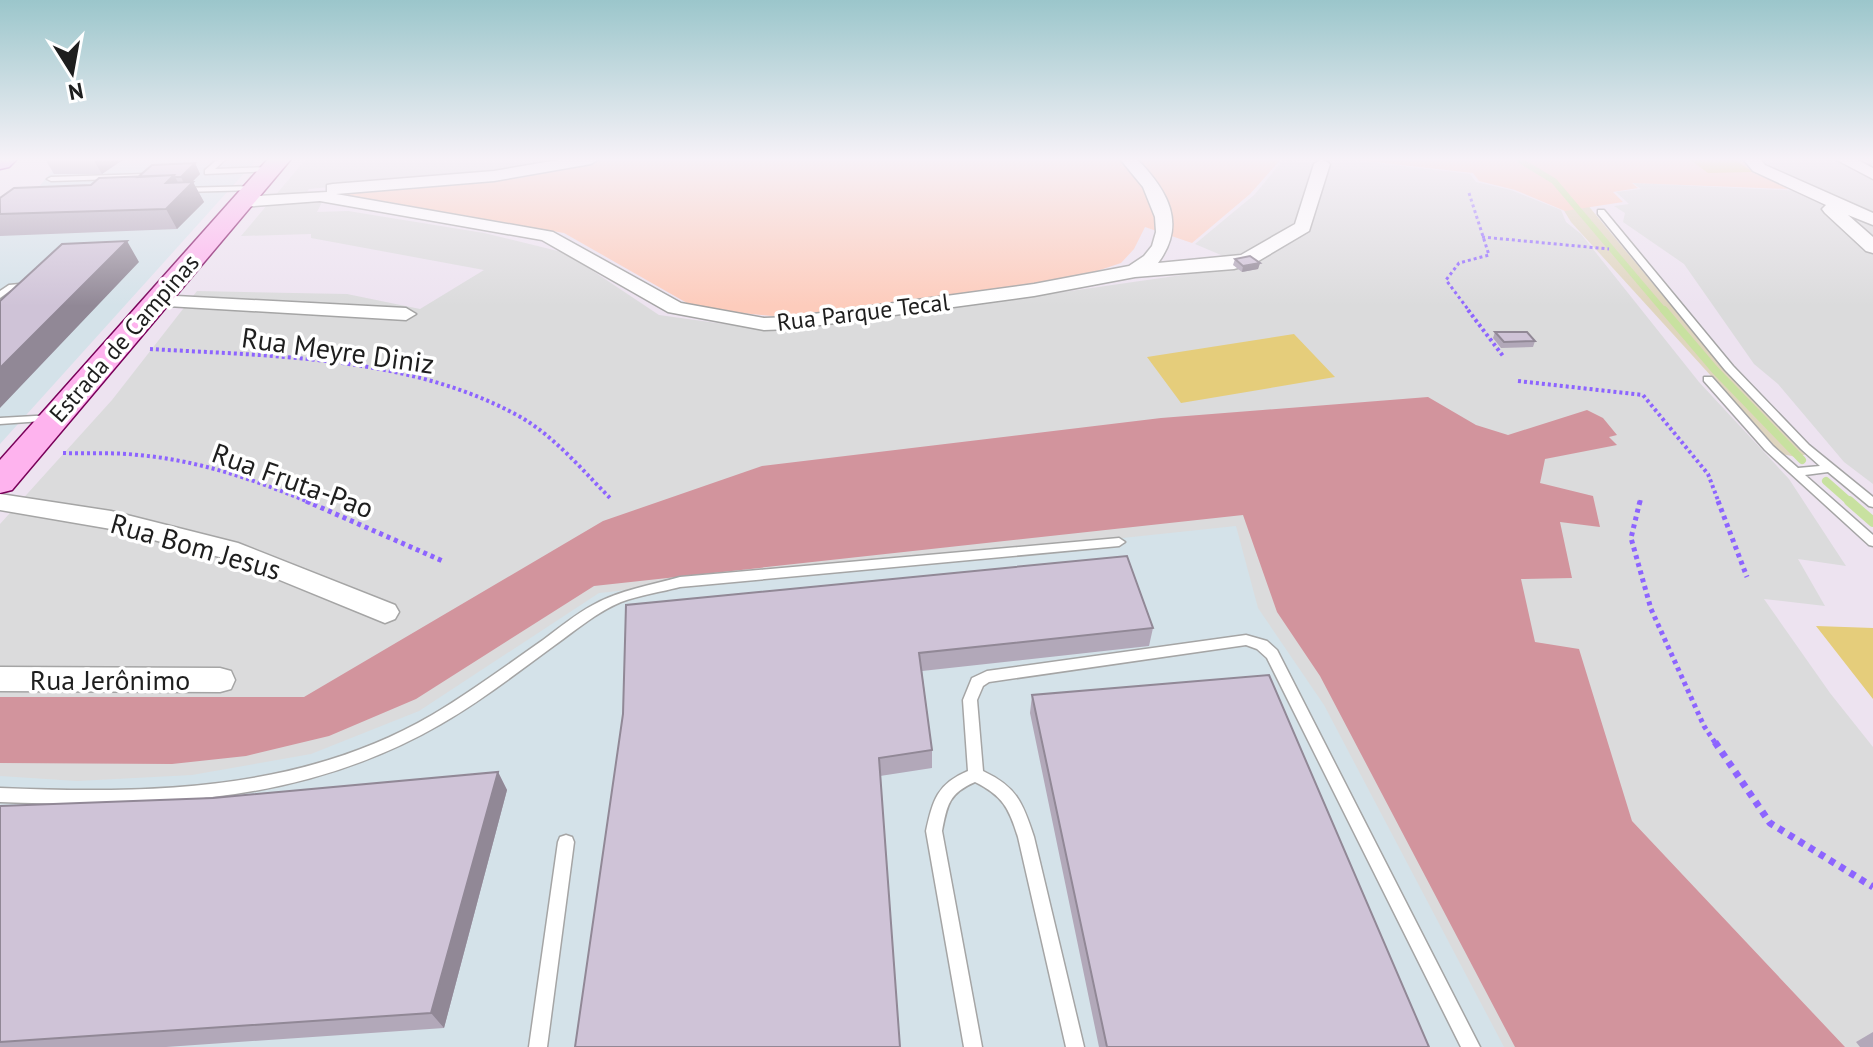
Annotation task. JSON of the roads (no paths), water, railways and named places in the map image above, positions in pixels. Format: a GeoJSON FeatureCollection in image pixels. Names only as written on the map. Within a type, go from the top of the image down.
{"type":"FeatureCollection","features":[{"type":"Feature","properties":{"kind":"main road","name":"Estrada de Campinas"},"geometry":{"type":"LineString","coordinates":[[0,482],[237,208]]}},
{"type":"Feature","properties":{"kind":"street","name":"Rua Parque Tecal"},"geometry":{"type":"LineString","coordinates":[[387,208],[547,236],[675,308],[764,324],[1034,290],[1135,271],[1234,263],[1299,232],[1307,208]]}},
{"type":"Feature","properties":{"kind":"street"},"geometry":{"type":"LineString","coordinates":[[1135,271],[1157,255],[1163,246],[1166,222],[1160,208]]}},
{"type":"Feature","properties":{"kind":"street"},"geometry":{"type":"LineString","coordinates":[[1833,208],[1837,217],[1873,247]]}},
{"type":"Feature","properties":{"kind":"street"},"geometry":{"type":"LineString","coordinates":[[1846,208],[1873,220]]}},
{"type":"Feature","properties":{"kind":"street"},"geometry":{"type":"LineString","coordinates":[[157,301],[406,314]]}},
{"type":"Feature","properties":{"kind":"street","name":"Rua Bom Jesus"},"geometry":{"type":"LineString","coordinates":[[0,502],[111,520],[238,552],[385,612]]}},
{"type":"Feature","properties":{"kind":"street","name":"Rua Jerônimo"},"geometry":{"type":"LineString","coordinates":[[0,679],[220,680]]}},
{"type":"Feature","properties":{"kind":"lane"},"geometry":{"type":"LineString","coordinates":[[1601,212],[1729,368],[1805,447],[1873,503]]}},
{"type":"Feature","properties":{"kind":"lane"},"geometry":{"type":"LineString","coordinates":[[0,295],[9,288],[37,285]]}},
{"type":"Feature","properties":{"kind":"lane"},"geometry":{"type":"LineString","coordinates":[[1708,379],[1795,472],[1873,542]]}},
{"type":"Feature","properties":{"kind":"lane"},"geometry":{"type":"LineString","coordinates":[[0,421],[55,418]]}},
{"type":"Feature","properties":{"kind":"lane"},"geometry":{"type":"LineString","coordinates":[[1795,472],[1831,468]]}},
{"type":"Feature","properties":{"kind":"lane"},"geometry":{"type":"LineString","coordinates":[[0,795],[150,799],[225,792],[293,779],[363,756],[435,720],[596,609],[619,598],[680,582],[1119,542]]}},
{"type":"Feature","properties":{"kind":"lane"},"geometry":{"type":"LineString","coordinates":[[976,775],[970,700],[977,682],[987,677],[1246,640],[1262,645],[1272,654],[1471,1047]]}},
{"type":"Feature","properties":{"kind":"lane"},"geometry":{"type":"LineString","coordinates":[[973,1047],[934,831],[941,798],[955,782],[976,775],[1001,786],[1015,804],[1026,837],[1075,1047]]}},
{"type":"Feature","properties":{"kind":"lane"},"geometry":{"type":"LineString","coordinates":[[538,1047],[566,842]]}},
{"type":"Feature","properties":{"kind":"waterway"},"geometry":{"type":"LineString","coordinates":[[1577,208],[1665,312]]}},
{"type":"Feature","properties":{"kind":"waterway"},"geometry":{"type":"LineString","coordinates":[[1664,310],[1715,370],[1802,460]]}},
{"type":"Feature","properties":{"kind":"waterway"},"geometry":{"type":"LineString","coordinates":[[1826,481],[1851,503]]}},
{"type":"Feature","properties":{"kind":"waterway"},"geometry":{"type":"LineString","coordinates":[[1849,501],[1873,522]]}}]}
